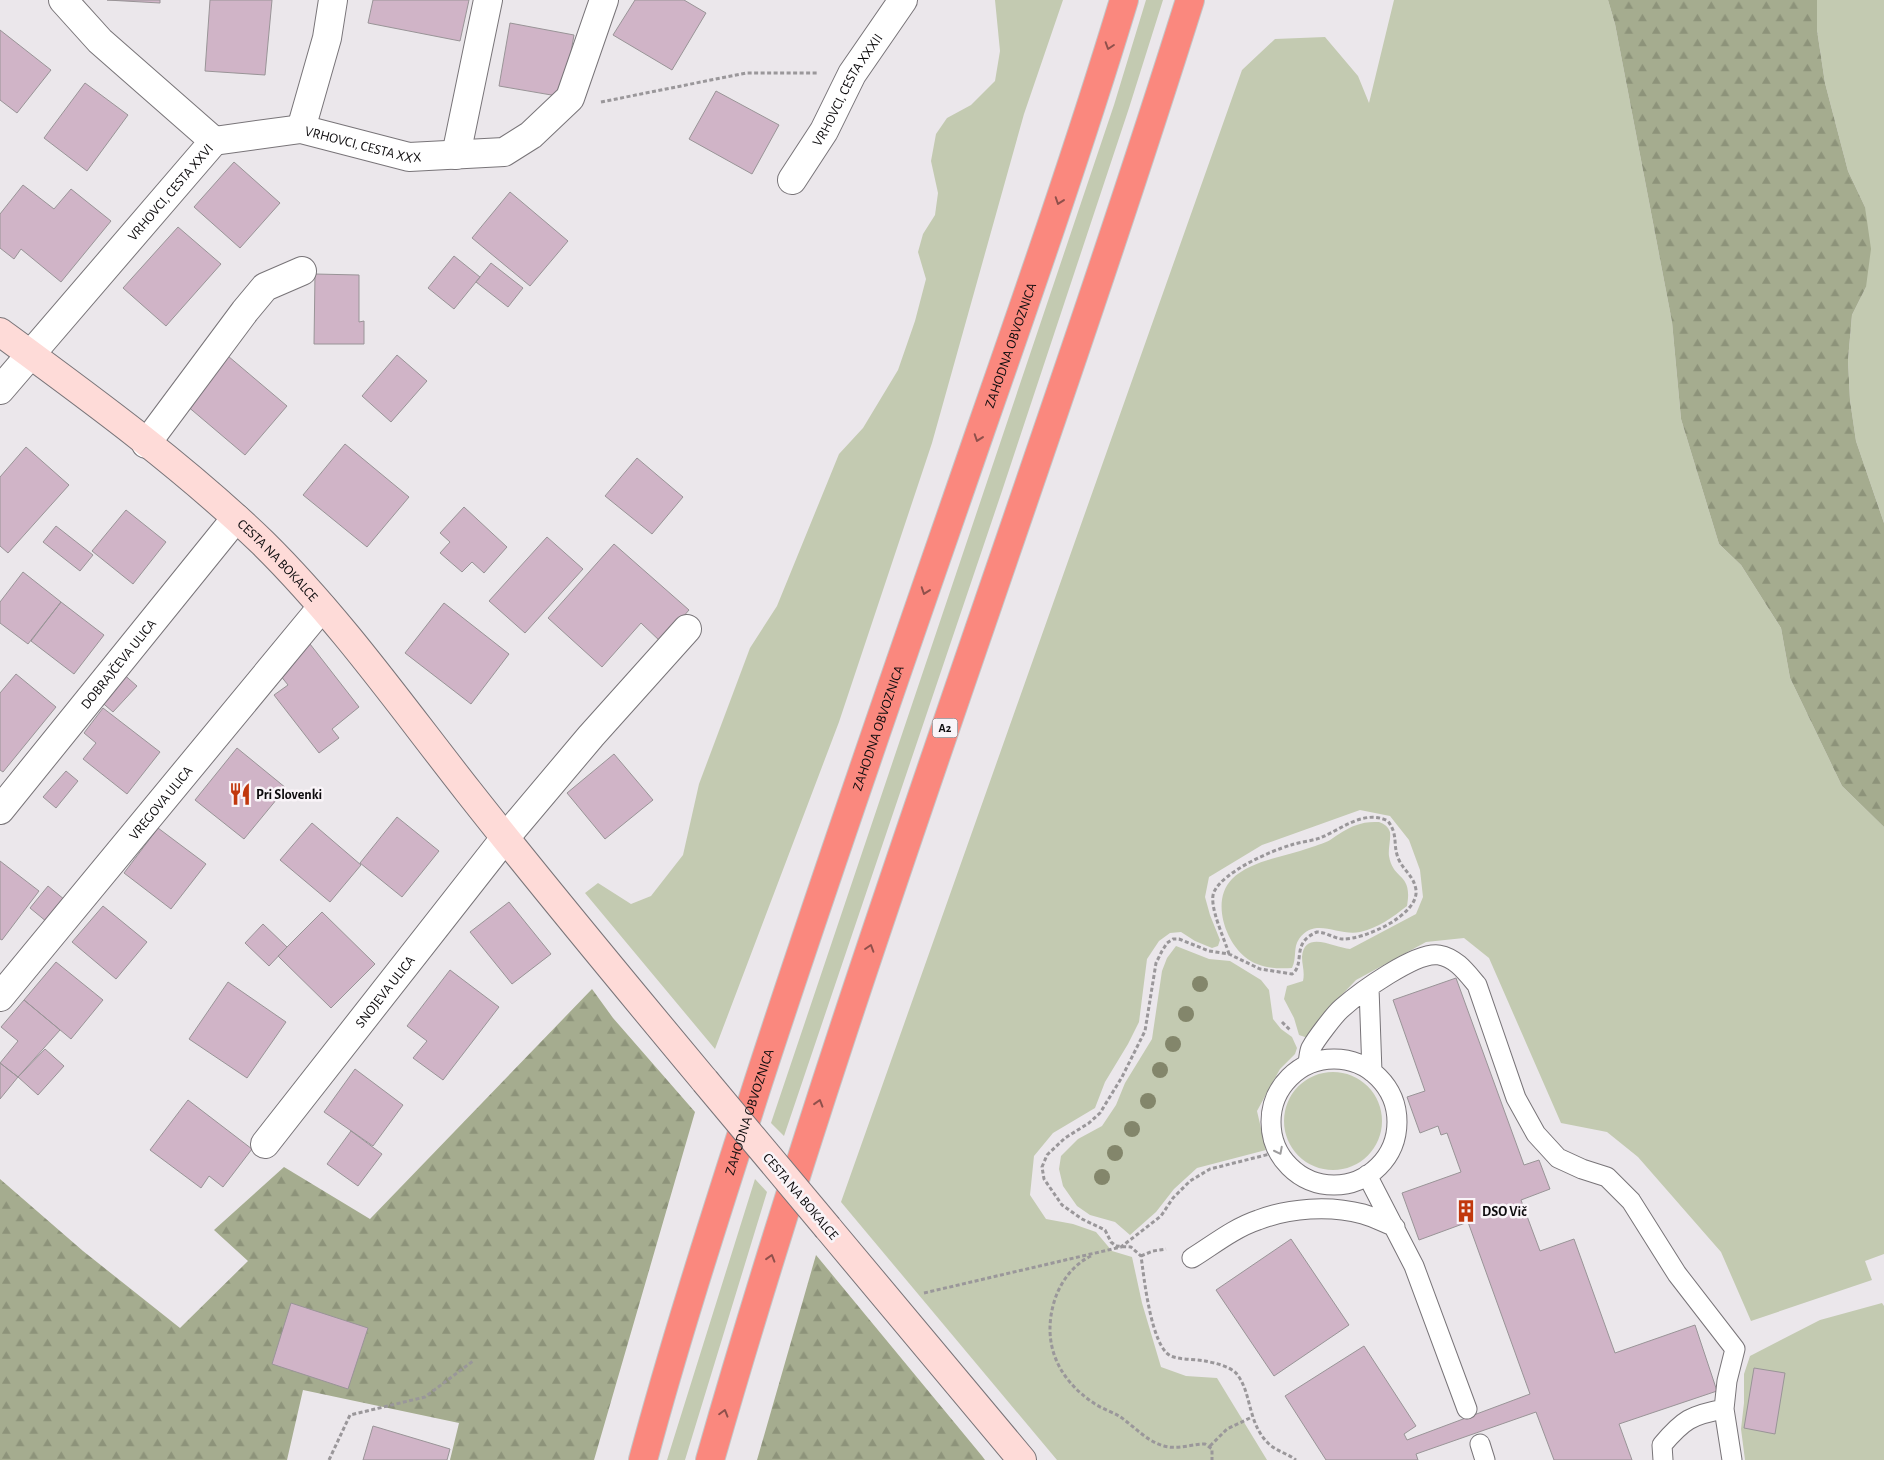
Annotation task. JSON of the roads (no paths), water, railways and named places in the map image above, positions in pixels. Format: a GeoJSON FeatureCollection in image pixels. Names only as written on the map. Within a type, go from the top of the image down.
{"type":"FeatureCollection","features":[{"type":"Feature","properties":{"kind":"highway","name":"ZAHODNA OBVOZNICA"},"geometry":{"type":"LineString","coordinates":[[643,1460],[724,1187],[837,845],[1070,170],[1124,0]]}},
{"type":"Feature","properties":{"kind":"highway","name":"A2"},"geometry":{"type":"LineString","coordinates":[[710,1460],[823,1089],[924,786],[1098,286],[1190,0]]}},
{"type":"Feature","properties":{"kind":"street","name":"VRHOVCI, CESTA XXVI"},"geometry":{"type":"LineString","coordinates":[[0,390],[214,142],[100,42],[63,0]]}},
{"type":"Feature","properties":{"kind":"street"},"geometry":{"type":"LineString","coordinates":[[301,129],[327,38],[333,0]]}},
{"type":"Feature","properties":{"kind":"street"},"geometry":{"type":"LineString","coordinates":[[456,155],[488,0]]}},
{"type":"Feature","properties":{"kind":"street","name":"VRHOVCI, CESTA XXX"},"geometry":{"type":"LineString","coordinates":[[214,142],[301,129],[409,157],[504,152],[531,135],[570,98],[604,0]]}},
{"type":"Feature","properties":{"kind":"street","name":"VRHOVCI, CESTA XXXII"},"geometry":{"type":"LineString","coordinates":[[792,180],[824,130],[852,74],[903,0]]}},
{"type":"Feature","properties":{"kind":"street"},"geometry":{"type":"LineString","coordinates":[[146,444],[239,318],[265,287],[302,271]]}},
{"type":"Feature","properties":{"kind":"street","name":"CESTA NA BOKALCE"},"geometry":{"type":"LineString","coordinates":[[0,332],[146,444],[236,518],[270,551],[322,607],[505,838],[1022,1460]]}},
{"type":"Feature","properties":{"kind":"street","name":"DOBRAJČEVA ULICA"},"geometry":{"type":"LineString","coordinates":[[0,810],[236,518]]}},
{"type":"Feature","properties":{"kind":"street","name":"VREGOVA ULICA"},"geometry":{"type":"LineString","coordinates":[[0,997],[322,607]]}},
{"type":"Feature","properties":{"kind":"street"},"geometry":{"type":"LineString","coordinates":[[505,838],[591,736],[687,629]]}},
{"type":"Feature","properties":{"kind":"street","name":"SNOJEVA ULICA"},"geometry":{"type":"LineString","coordinates":[[265,1144],[505,838]]}},
{"type":"Feature","properties":{"kind":"lane"},"geometry":{"type":"LineString","coordinates":[[1308,1063],[1310,1049],[1341,1009],[1395,971],[1420,958],[1437,954],[1451,958],[1465,971],[1477,985],[1516,1098],[1536,1134],[1558,1158],[1582,1169],[1607,1177],[1631,1201],[1677,1274],[1735,1349],[1727,1381],[1724,1409],[1732,1460]]}},
{"type":"Feature","properties":{"kind":"lane"},"geometry":{"type":"LineString","coordinates":[[1369,988],[1372,1072]]}},
{"type":"Feature","properties":{"kind":"lane"},"geometry":{"type":"LineString","coordinates":[[1328,1058],[1348,1059],[1367,1067],[1372,1072],[1382,1080],[1393,1097],[1398,1117],[1396,1137],[1388,1156],[1375,1171],[1356,1181],[1334,1186],[1313,1182],[1294,1172],[1278,1152],[1271,1135],[1270,1113],[1277,1093],[1290,1075],[1308,1063],[1328,1058]]}},
{"type":"Feature","properties":{"kind":"lane"},"geometry":{"type":"LineString","coordinates":[[1367,1175],[1414,1266],[1467,1409]]}},
{"type":"Feature","properties":{"kind":"lane"},"geometry":{"type":"LineString","coordinates":[[1192,1258],[1256,1220],[1291,1210],[1336,1210],[1364,1214],[1395,1227]]}},
{"type":"Feature","properties":{"kind":"lane"},"geometry":{"type":"LineString","coordinates":[[1663,1460],[1662,1445],[1680,1424],[1703,1413],[1724,1409]]}},
{"type":"Feature","properties":{"kind":"place","name":"Pri Slovenki"},"geometry":{"type":"Point","coordinates":[240,794]}},
{"type":"Feature","properties":{"kind":"place","name":"DSO Vič"},"geometry":{"type":"Point","coordinates":[1466,1211]}}]}
